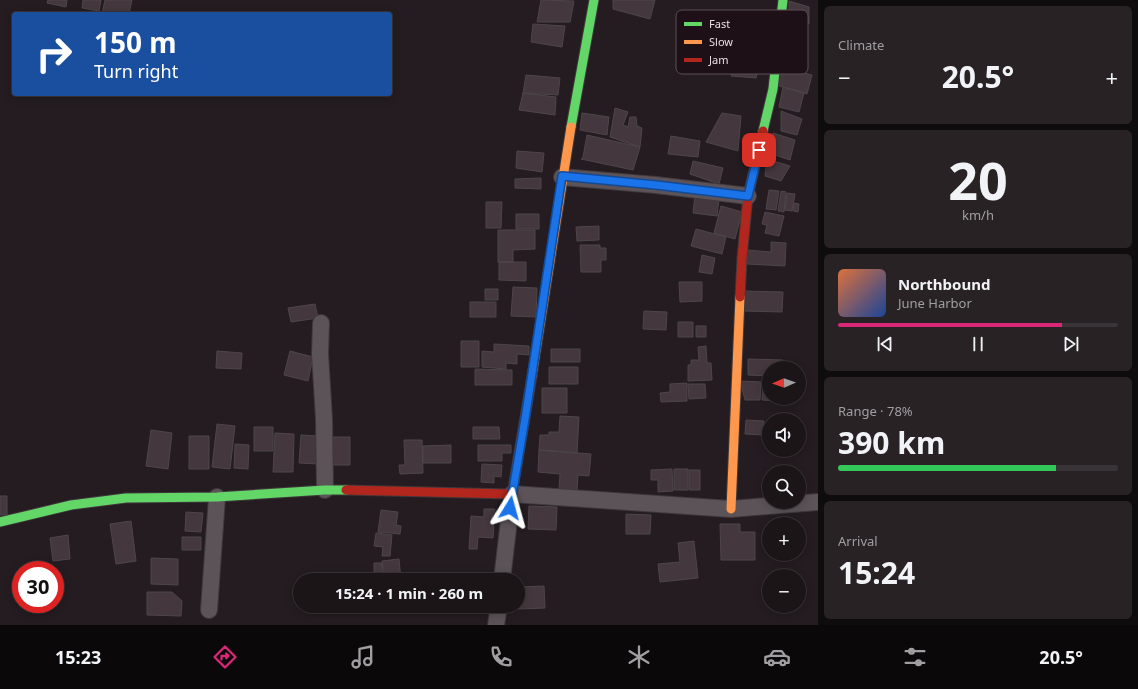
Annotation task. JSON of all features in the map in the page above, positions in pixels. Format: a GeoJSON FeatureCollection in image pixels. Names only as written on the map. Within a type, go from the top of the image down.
{"type":"FeatureCollection","features":[{"type":"Feature","properties":{"kind":"street"},"geometry":{"type":"LineString","coordinates":[[503,573],[512,494],[526,413],[562,176],[594,0]]}},
{"type":"Feature","properties":{"kind":"street"},"geometry":{"type":"LineString","coordinates":[[782,10],[783,0]]}},
{"type":"Feature","properties":{"kind":"street"},"geometry":{"type":"LineString","coordinates":[[731,509],[742,258],[748,196],[773,89],[775,74]]}},
{"type":"Feature","properties":{"kind":"street"},"geometry":{"type":"LineString","coordinates":[[562,176],[748,196]]}},
{"type":"Feature","properties":{"kind":"street"},"geometry":{"type":"LineString","coordinates":[[321,323],[320,354],[324,419],[324,490]]}},
{"type":"Feature","properties":{"kind":"street"},"geometry":{"type":"LineString","coordinates":[[0,522],[71,505],[126,498],[217,497],[324,490],[512,494],[731,509],[818,502]]}},
{"type":"Feature","properties":{"kind":"street"},"geometry":{"type":"LineString","coordinates":[[209,610],[217,497]]}},
{"type":"Feature","properties":{"kind":"street"},"geometry":{"type":"LineString","coordinates":[[496,625],[498,613]]}},
{"type":"Feature","properties":{"kind":"building"},"geometry":{"type":"Polygon","coordinates":[[[48,0],[67,0],[66,7],[47,3],[48,0]]]}},
{"type":"Feature","properties":{"kind":"building"},"geometry":{"type":"Polygon","coordinates":[[[83,0],[101,0],[99,11],[82,8],[83,0]]]}},
{"type":"Feature","properties":{"kind":"building"},"geometry":{"type":"Polygon","coordinates":[[[105,0],[132,0],[129,12],[102,12],[105,0]]]}},
{"type":"Feature","properties":{"kind":"building"},"geometry":{"type":"Polygon","coordinates":[[[541,0],[574,1],[570,22],[537,22],[541,0]]]}},
{"type":"Feature","properties":{"kind":"building"},"geometry":{"type":"Polygon","coordinates":[[[613,0],[655,0],[650,19],[613,9],[613,0]]]}},
{"type":"Feature","properties":{"kind":"building"},"geometry":{"type":"Polygon","coordinates":[[[789,1],[809,7],[809,24],[808,10],[789,10],[789,1]]]}},
{"type":"Feature","properties":{"kind":"building"},"geometry":{"type":"Polygon","coordinates":[[[533,24],[565,26],[562,47],[531,42],[533,24]]]}},
{"type":"Feature","properties":{"kind":"building"},"geometry":{"type":"Polygon","coordinates":[[[732,74],[757,74],[756,78],[731,76],[732,74]]]}},
{"type":"Feature","properties":{"kind":"building"},"geometry":{"type":"Polygon","coordinates":[[[778,74],[812,75],[807,94],[776,85],[778,74]]]}},
{"type":"Feature","properties":{"kind":"building"},"geometry":{"type":"Polygon","coordinates":[[[526,75],[560,78],[558,95],[523,93],[526,75]]]}},
{"type":"Feature","properties":{"kind":"building"},"geometry":{"type":"Polygon","coordinates":[[[783,87],[804,93],[799,112],[779,107],[783,87]]]}},
{"type":"Feature","properties":{"kind":"building"},"geometry":{"type":"Polygon","coordinates":[[[523,93],[556,97],[555,115],[519,110],[523,93]]]}},
{"type":"Feature","properties":{"kind":"building"},"geometry":{"type":"Polygon","coordinates":[[[615,108],[628,112],[623,125],[628,127],[630,117],[636,117],[637,126],[642,128],[640,147],[610,137],[615,108]]]}},
{"type":"Feature","properties":{"kind":"building"},"geometry":{"type":"Polygon","coordinates":[[[781,111],[802,119],[797,135],[781,131],[781,111]]]}},
{"type":"Feature","properties":{"kind":"building"},"geometry":{"type":"Polygon","coordinates":[[[582,113],[609,117],[607,135],[580,130],[582,113]]]}},
{"type":"Feature","properties":{"kind":"building"},"geometry":{"type":"Polygon","coordinates":[[[722,113],[741,116],[738,151],[706,142],[722,113]]]}},
{"type":"Feature","properties":{"kind":"building"},"geometry":{"type":"Polygon","coordinates":[[[773,133],[795,140],[790,160],[769,153],[773,133]]]}},
{"type":"Feature","properties":{"kind":"building"},"geometry":{"type":"Polygon","coordinates":[[[587,135],[640,147],[633,170],[581,159],[583,157],[587,135]]]}},
{"type":"Feature","properties":{"kind":"building"},"geometry":{"type":"Polygon","coordinates":[[[671,136],[700,141],[698,157],[668,154],[671,136]]]}},
{"type":"Feature","properties":{"kind":"building"},"geometry":{"type":"Polygon","coordinates":[[[517,151],[544,153],[542,172],[516,168],[517,151]]]}},
{"type":"Feature","properties":{"kind":"building"},"geometry":{"type":"Polygon","coordinates":[[[767,159],[790,166],[781,181],[765,176],[767,159]]]}},
{"type":"Feature","properties":{"kind":"building"},"geometry":{"type":"Polygon","coordinates":[[[693,161],[723,168],[719,184],[690,174],[693,161]]]}},
{"type":"Feature","properties":{"kind":"building"},"geometry":{"type":"Polygon","coordinates":[[[541,178],[541,189],[515,188],[515,179],[541,178]]]}},
{"type":"Feature","properties":{"kind":"building"},"geometry":{"type":"Polygon","coordinates":[[[769,190],[779,191],[776,210],[766,209],[769,190]]]}},
{"type":"Feature","properties":{"kind":"building"},"geometry":{"type":"Polygon","coordinates":[[[781,191],[786,192],[784,212],[778,211],[781,191]]]}},
{"type":"Feature","properties":{"kind":"building"},"geometry":{"type":"Polygon","coordinates":[[[787,193],[795,194],[792,211],[785,210],[787,193]]]}},
{"type":"Feature","properties":{"kind":"building"},"geometry":{"type":"Polygon","coordinates":[[[695,195],[719,198],[717,216],[693,213],[695,195]]]}},
{"type":"Feature","properties":{"kind":"building"},"geometry":{"type":"Polygon","coordinates":[[[486,202],[502,202],[501,228],[486,228],[486,202]]]}},
{"type":"Feature","properties":{"kind":"building"},"geometry":{"type":"Polygon","coordinates":[[[794,203],[799,204],[798,212],[793,211],[794,203]]]}},
{"type":"Feature","properties":{"kind":"building"},"geometry":{"type":"Polygon","coordinates":[[[721,206],[742,212],[735,239],[714,233],[721,206]]]}},
{"type":"Feature","properties":{"kind":"building"},"geometry":{"type":"Polygon","coordinates":[[[765,212],[784,216],[779,236],[765,233],[767,225],[762,224],[765,212]]]}},
{"type":"Feature","properties":{"kind":"building"},"geometry":{"type":"Polygon","coordinates":[[[516,214],[539,214],[539,229],[516,229],[516,214]]]}},
{"type":"Feature","properties":{"kind":"building"},"geometry":{"type":"Polygon","coordinates":[[[599,226],[599,240],[577,241],[576,227],[599,226]]]}},
{"type":"Feature","properties":{"kind":"building"},"geometry":{"type":"Polygon","coordinates":[[[696,229],[726,237],[722,254],[691,246],[696,229]]]}},
{"type":"Feature","properties":{"kind":"building"},"geometry":{"type":"Polygon","coordinates":[[[498,230],[535,230],[535,249],[513,250],[513,262],[498,262],[498,230]]]}},
{"type":"Feature","properties":{"kind":"building"},"geometry":{"type":"Polygon","coordinates":[[[771,242],[786,243],[785,266],[747,264],[747,250],[771,252],[771,242]]]}},
{"type":"Feature","properties":{"kind":"building"},"geometry":{"type":"Polygon","coordinates":[[[580,245],[600,245],[600,248],[606,248],[606,260],[601,260],[601,272],[581,272],[580,245]]]}},
{"type":"Feature","properties":{"kind":"building"},"geometry":{"type":"Polygon","coordinates":[[[702,255],[715,258],[712,274],[699,272],[702,255]]]}},
{"type":"Feature","properties":{"kind":"building"},"geometry":{"type":"Polygon","coordinates":[[[499,262],[526,262],[526,281],[499,280],[499,262]]]}},
{"type":"Feature","properties":{"kind":"building"},"geometry":{"type":"Polygon","coordinates":[[[679,282],[702,282],[702,301],[680,302],[679,282]]]}},
{"type":"Feature","properties":{"kind":"building"},"geometry":{"type":"Polygon","coordinates":[[[513,287],[537,288],[536,317],[511,316],[513,287]]]}},
{"type":"Feature","properties":{"kind":"building"},"geometry":{"type":"Polygon","coordinates":[[[485,289],[498,289],[498,300],[485,300],[485,289]]]}},
{"type":"Feature","properties":{"kind":"building"},"geometry":{"type":"Polygon","coordinates":[[[743,291],[783,292],[782,312],[742,311],[743,291]]]}},
{"type":"Feature","properties":{"kind":"building"},"geometry":{"type":"Polygon","coordinates":[[[470,302],[496,302],[496,317],[470,317],[470,302]]]}},
{"type":"Feature","properties":{"kind":"building"},"geometry":{"type":"Polygon","coordinates":[[[315,304],[318,318],[291,322],[288,308],[315,304]]]}},
{"type":"Feature","properties":{"kind":"building"},"geometry":{"type":"Polygon","coordinates":[[[644,311],[667,312],[666,330],[643,329],[644,311]]]}},
{"type":"Feature","properties":{"kind":"building"},"geometry":{"type":"Polygon","coordinates":[[[678,322],[693,322],[693,337],[678,337],[678,322]]]}},
{"type":"Feature","properties":{"kind":"building"},"geometry":{"type":"Polygon","coordinates":[[[696,326],[706,326],[706,337],[696,337],[696,326]]]}},
{"type":"Feature","properties":{"kind":"building"},"geometry":{"type":"Polygon","coordinates":[[[461,341],[479,341],[479,367],[461,367],[461,341]]]}},
{"type":"Feature","properties":{"kind":"building"},"geometry":{"type":"Polygon","coordinates":[[[494,344],[529,346],[529,355],[517,354],[517,364],[506,363],[506,369],[482,367],[482,351],[494,352],[494,344]]]}},
{"type":"Feature","properties":{"kind":"building"},"geometry":{"type":"Polygon","coordinates":[[[706,346],[707,363],[711,363],[712,380],[688,381],[688,365],[691,365],[691,360],[699,360],[698,347],[706,346]]]}},
{"type":"Feature","properties":{"kind":"building"},"geometry":{"type":"Polygon","coordinates":[[[551,349],[580,349],[580,362],[551,362],[551,349]]]}},
{"type":"Feature","properties":{"kind":"building"},"geometry":{"type":"Polygon","coordinates":[[[217,351],[242,353],[241,369],[216,368],[217,351]]]}},
{"type":"Feature","properties":{"kind":"building"},"geometry":{"type":"Polygon","coordinates":[[[290,351],[313,357],[308,381],[284,375],[290,351]]]}},
{"type":"Feature","properties":{"kind":"building"},"geometry":{"type":"Polygon","coordinates":[[[748,359],[783,360],[762,361],[762,376],[748,375],[748,359]]]}},
{"type":"Feature","properties":{"kind":"building"},"geometry":{"type":"Polygon","coordinates":[[[549,367],[578,367],[578,384],[549,384],[549,367]]]}},
{"type":"Feature","properties":{"kind":"building"},"geometry":{"type":"Polygon","coordinates":[[[475,369],[512,370],[512,385],[475,385],[475,369]]]}},
{"type":"Feature","properties":{"kind":"building"},"geometry":{"type":"Polygon","coordinates":[[[740,381],[761,382],[760,400],[745,400],[740,381]]]}},
{"type":"Feature","properties":{"kind":"building"},"geometry":{"type":"Polygon","coordinates":[[[687,383],[687,401],[661,402],[660,393],[670,392],[670,384],[687,383]]]}},
{"type":"Feature","properties":{"kind":"building"},"geometry":{"type":"Polygon","coordinates":[[[688,384],[705,384],[706,398],[689,399],[688,384]]]}},
{"type":"Feature","properties":{"kind":"building"},"geometry":{"type":"Polygon","coordinates":[[[542,388],[567,388],[567,413],[542,413],[542,388]]]}},
{"type":"Feature","properties":{"kind":"building"},"geometry":{"type":"Polygon","coordinates":[[[560,416],[579,417],[577,453],[539,450],[540,435],[549,435],[549,432],[559,432],[560,416]]]}},
{"type":"Feature","properties":{"kind":"building"},"geometry":{"type":"Polygon","coordinates":[[[746,420],[762,421],[762,435],[745,434],[746,420]]]}},
{"type":"Feature","properties":{"kind":"building"},"geometry":{"type":"Polygon","coordinates":[[[217,424],[235,426],[230,469],[212,467],[217,424]]]}},
{"type":"Feature","properties":{"kind":"building"},"geometry":{"type":"Polygon","coordinates":[[[254,427],[273,427],[273,451],[254,451],[254,427]]]}},
{"type":"Feature","properties":{"kind":"building"},"geometry":{"type":"Polygon","coordinates":[[[473,427],[499,427],[500,439],[473,439],[473,427]]]}},
{"type":"Feature","properties":{"kind":"building"},"geometry":{"type":"Polygon","coordinates":[[[151,430],[172,433],[168,469],[146,466],[151,430]]]}},
{"type":"Feature","properties":{"kind":"building"},"geometry":{"type":"Polygon","coordinates":[[[275,433],[294,434],[293,472],[273,472],[275,433]]]}},
{"type":"Feature","properties":{"kind":"building"},"geometry":{"type":"Polygon","coordinates":[[[301,435],[319,436],[318,464],[299,463],[301,435]]]}},
{"type":"Feature","properties":{"kind":"building"},"geometry":{"type":"Polygon","coordinates":[[[189,436],[209,436],[209,469],[189,469],[189,436]]]}},
{"type":"Feature","properties":{"kind":"building"},"geometry":{"type":"Polygon","coordinates":[[[330,437],[350,437],[350,465],[330,465],[330,437]]]}},
{"type":"Feature","properties":{"kind":"building"},"geometry":{"type":"Polygon","coordinates":[[[404,440],[422,440],[423,473],[400,474],[399,465],[405,465],[404,440]]]}},
{"type":"Feature","properties":{"kind":"building"},"geometry":{"type":"Polygon","coordinates":[[[235,444],[249,445],[248,469],[234,468],[235,444]]]}},
{"type":"Feature","properties":{"kind":"building"},"geometry":{"type":"Polygon","coordinates":[[[451,445],[451,463],[423,463],[423,446],[451,445]]]}},
{"type":"Feature","properties":{"kind":"building"},"geometry":{"type":"Polygon","coordinates":[[[478,445],[511,445],[511,453],[502,453],[502,461],[478,461],[478,445]]]}},
{"type":"Feature","properties":{"kind":"building"},"geometry":{"type":"Polygon","coordinates":[[[539,450],[591,454],[589,476],[578,475],[577,490],[559,489],[560,474],[538,472],[539,450]]]}},
{"type":"Feature","properties":{"kind":"building"},"geometry":{"type":"Polygon","coordinates":[[[482,464],[502,465],[501,477],[494,476],[494,483],[481,482],[482,464]]]}},
{"type":"Feature","properties":{"kind":"building"},"geometry":{"type":"Polygon","coordinates":[[[672,469],[673,491],[658,492],[658,480],[651,480],[651,470],[672,469]]]}},
{"type":"Feature","properties":{"kind":"building"},"geometry":{"type":"Polygon","coordinates":[[[674,469],[688,469],[688,490],[674,490],[674,469]]]}},
{"type":"Feature","properties":{"kind":"building"},"geometry":{"type":"Polygon","coordinates":[[[689,470],[700,470],[700,490],[689,490],[689,470]]]}},
{"type":"Feature","properties":{"kind":"building"},"geometry":{"type":"Polygon","coordinates":[[[0,496],[7,496],[7,515],[0,515],[0,496]]]}},
{"type":"Feature","properties":{"kind":"building"},"geometry":{"type":"Polygon","coordinates":[[[529,506],[557,507],[556,530],[528,529],[529,506]]]}},
{"type":"Feature","properties":{"kind":"building"},"geometry":{"type":"Polygon","coordinates":[[[484,509],[495,509],[493,538],[478,537],[477,549],[469,549],[471,516],[484,517],[484,509]]]}},
{"type":"Feature","properties":{"kind":"building"},"geometry":{"type":"Polygon","coordinates":[[[381,510],[398,512],[396,525],[401,526],[400,534],[378,532],[381,510]]]}},
{"type":"Feature","properties":{"kind":"building"},"geometry":{"type":"Polygon","coordinates":[[[186,512],[203,513],[201,532],[185,531],[186,512]]]}},
{"type":"Feature","properties":{"kind":"building"},"geometry":{"type":"Polygon","coordinates":[[[626,514],[651,515],[650,534],[626,534],[626,514]]]}},
{"type":"Feature","properties":{"kind":"building"},"geometry":{"type":"Polygon","coordinates":[[[131,521],[136,561],[116,564],[110,524],[131,521]]]}},
{"type":"Feature","properties":{"kind":"building"},"geometry":{"type":"Polygon","coordinates":[[[720,524],[740,524],[740,532],[755,532],[755,560],[721,560],[720,524]]]}},
{"type":"Feature","properties":{"kind":"building"},"geometry":{"type":"Polygon","coordinates":[[[376,533],[392,535],[390,556],[382,556],[383,547],[374,546],[376,533]]]}},
{"type":"Feature","properties":{"kind":"building"},"geometry":{"type":"Polygon","coordinates":[[[68,535],[70,559],[53,561],[50,538],[68,535]]]}},
{"type":"Feature","properties":{"kind":"building"},"geometry":{"type":"Polygon","coordinates":[[[182,537],[201,537],[201,550],[182,550],[182,537]]]}},
{"type":"Feature","properties":{"kind":"building"},"geometry":{"type":"Polygon","coordinates":[[[694,541],[698,578],[660,582],[658,564],[680,562],[678,543],[694,541]]]}},
{"type":"Feature","properties":{"kind":"building"},"geometry":{"type":"Polygon","coordinates":[[[151,558],[178,559],[178,585],[151,584],[151,558]]]}},
{"type":"Feature","properties":{"kind":"building"},"geometry":{"type":"Polygon","coordinates":[[[399,559],[400,573],[383,573],[382,561],[399,559]]]}},
{"type":"Feature","properties":{"kind":"building"},"geometry":{"type":"Polygon","coordinates":[[[374,563],[382,563],[382,573],[374,573],[374,563]]]}},
{"type":"Feature","properties":{"kind":"building"},"geometry":{"type":"Polygon","coordinates":[[[544,586],[545,608],[525,609],[525,587],[544,586]]]}},
{"type":"Feature","properties":{"kind":"building"},"geometry":{"type":"Polygon","coordinates":[[[147,592],[172,592],[182,601],[181,616],[147,615],[147,592]]]}},
{"type":"Feature","properties":{"kind":"traffic: fast"},"geometry":{"type":"LineString","coordinates":[[571,127],[594,0]]}},
{"type":"Feature","properties":{"kind":"traffic: fast"},"geometry":{"type":"LineString","coordinates":[[782,10],[783,0]]}},
{"type":"Feature","properties":{"kind":"traffic: fast"},"geometry":{"type":"LineString","coordinates":[[763,131],[773,89],[775,74]]}},
{"type":"Feature","properties":{"kind":"traffic: fast"},"geometry":{"type":"LineString","coordinates":[[0,522],[71,505],[126,498],[217,497],[346,490]]}},
{"type":"Feature","properties":{"kind":"traffic: slow"},"geometry":{"type":"LineString","coordinates":[[532,376],[571,127]]}},
{"type":"Feature","properties":{"kind":"traffic: slow"},"geometry":{"type":"LineString","coordinates":[[731,509],[740,297]]}},
{"type":"Feature","properties":{"kind":"traffic: jam"},"geometry":{"type":"LineString","coordinates":[[740,297],[748,196],[763,131]]}},
{"type":"Feature","properties":{"kind":"traffic: jam"},"geometry":{"type":"LineString","coordinates":[[346,490],[512,494],[532,376]]}},
{"type":"Feature","properties":{"kind":"route"},"geometry":{"type":"LineString","coordinates":[[510,508],[519,460],[562,176],[748,196],[759,150]]}}]}
